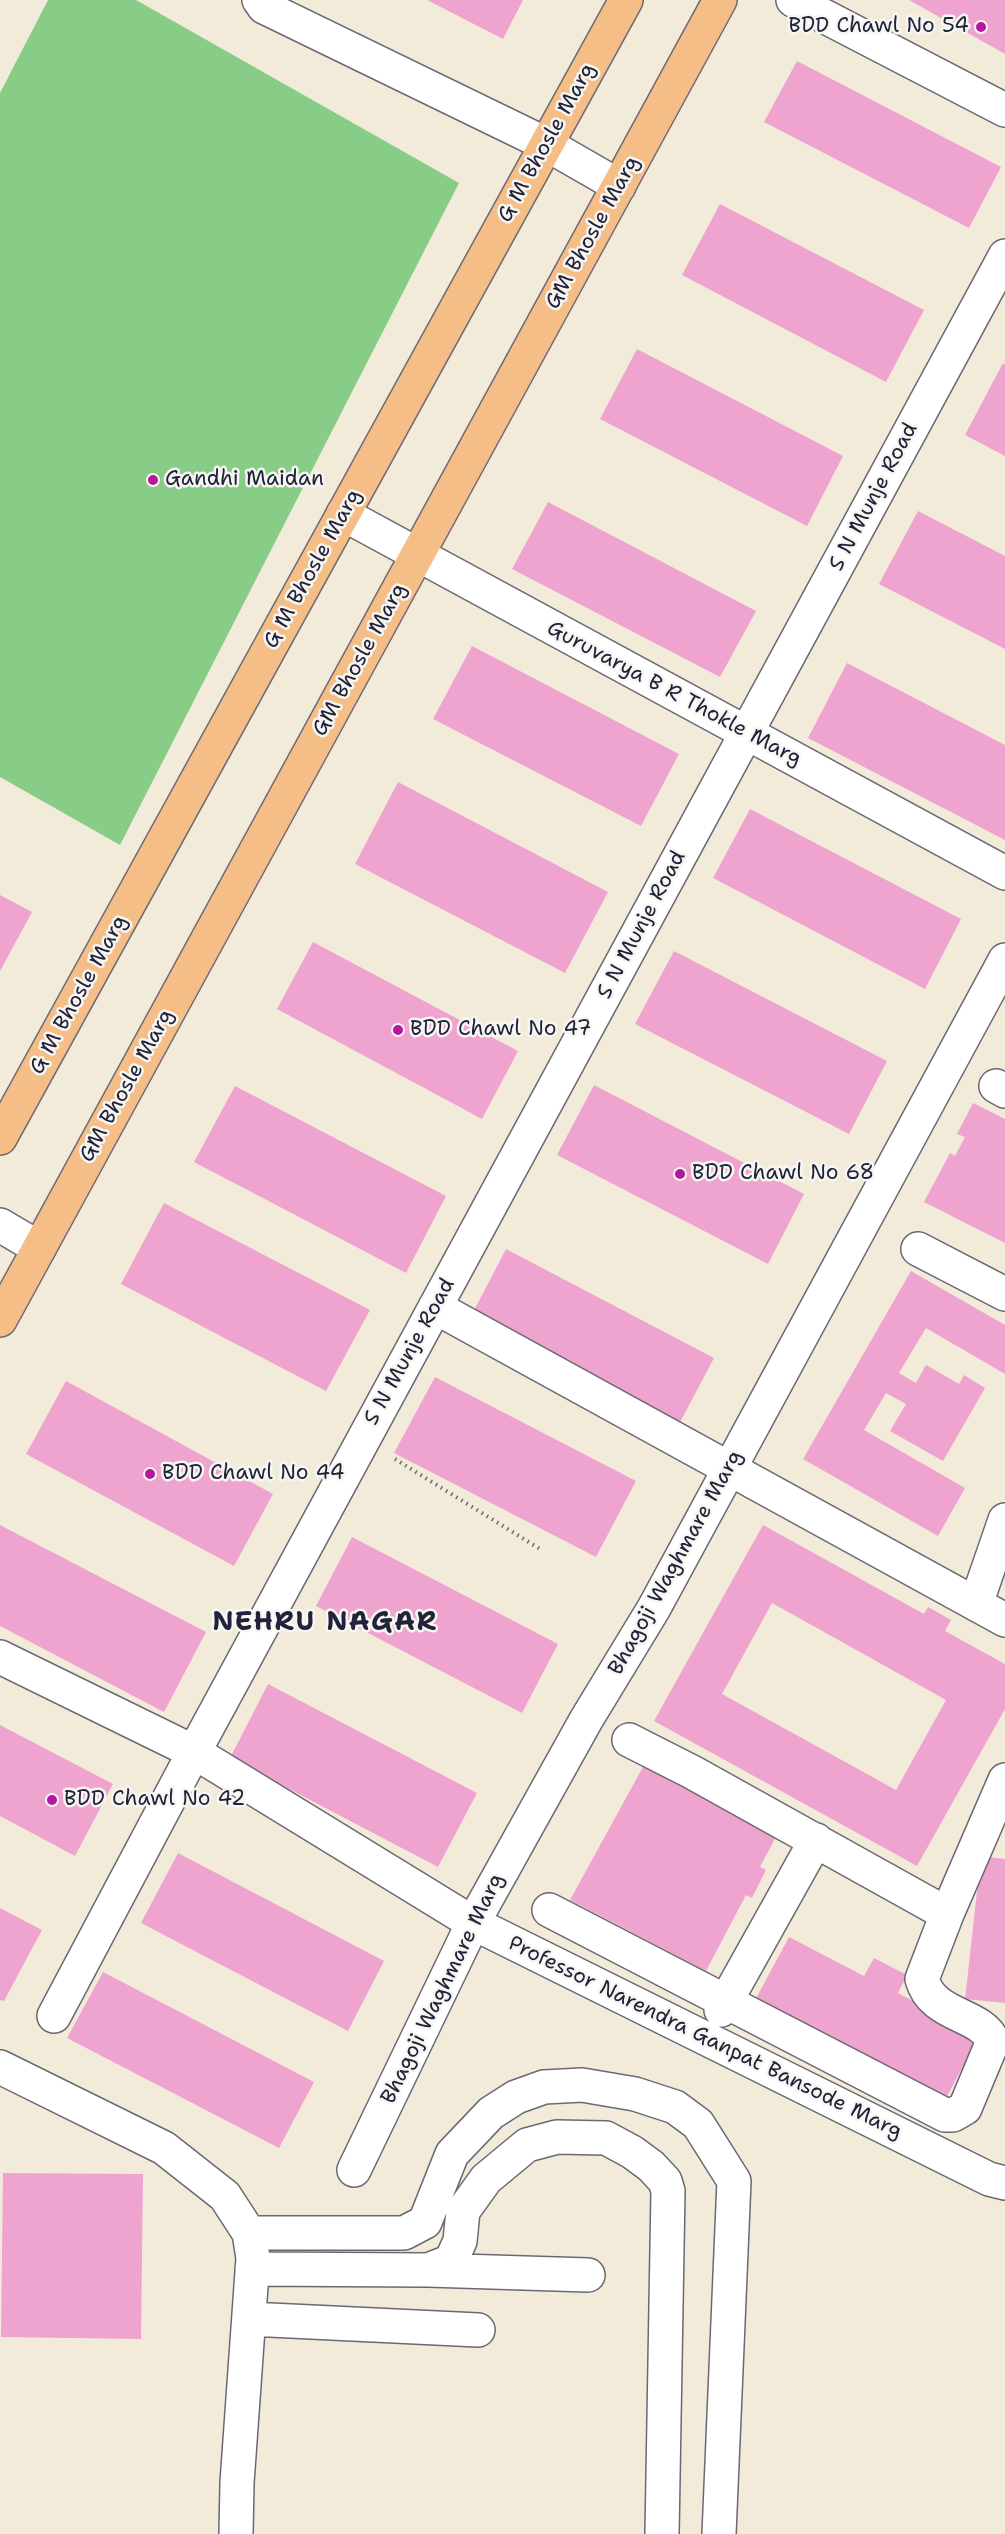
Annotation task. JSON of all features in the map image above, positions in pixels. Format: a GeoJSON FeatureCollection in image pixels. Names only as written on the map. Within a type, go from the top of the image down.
{"type":"FeatureCollection","features":[{"type":"Feature","properties":{"kind":"main road","name":"G M Bhosle Marg"},"geometry":{"type":"LineString","coordinates":[[0,1138],[626,0]]}},
{"type":"Feature","properties":{"kind":"main road","name":"GM Bhosle Marg"},"geometry":{"type":"LineString","coordinates":[[0,1320],[720,0]]}},
{"type":"Feature","properties":{"kind":"street"},"geometry":{"type":"LineString","coordinates":[[259,0],[264,7],[546,144],[619,186]]}},
{"type":"Feature","properties":{"kind":"street"},"geometry":{"type":"LineString","coordinates":[[793,0],[1005,110]]}},
{"type":"Feature","properties":{"kind":"street","name":"S N Munje Road"},"geometry":{"type":"LineString","coordinates":[[54,2016],[363,1439],[1005,256]]}},
{"type":"Feature","properties":{"kind":"street","name":"Guruvarya B R Thokle Marg"},"geometry":{"type":"LineString","coordinates":[[343,514],[1005,873]]}},
{"type":"Feature","properties":{"kind":"street","name":"Bhagoji Waghmare Marg"},"geometry":{"type":"LineString","coordinates":[[354,2170],[473,1923],[586,1720],[654,1608],[1005,960]]}},
{"type":"Feature","properties":{"kind":"street"},"geometry":{"type":"LineString","coordinates":[[0,1225],[39,1248]]}},
{"type":"Feature","properties":{"kind":"street"},"geometry":{"type":"LineString","coordinates":[[918,1249],[1005,1294]]}},
{"type":"Feature","properties":{"kind":"street"},"geometry":{"type":"LineString","coordinates":[[435,1307],[1005,1620]]}},
{"type":"Feature","properties":{"kind":"street"},"geometry":{"type":"LineString","coordinates":[[976,1604],[1005,1520]]}},
{"type":"Feature","properties":{"kind":"street","name":"Professor Narendra Ganpat Bansode Marg"},"geometry":{"type":"LineString","coordinates":[[0,1657],[194,1752],[473,1923],[989,2179],[1005,2183]]}},
{"type":"Feature","properties":{"kind":"street"},"geometry":{"type":"LineString","coordinates":[[629,1740],[692,1772],[947,1914]]}},
{"type":"Feature","properties":{"kind":"street"},"geometry":{"type":"LineString","coordinates":[[549,1910],[723,2006],[945,2115],[961,2112],[965,2108],[993,2041],[985,2030],[932,1999],[922,1979],[947,1914],[1005,1780]]}},
{"type":"Feature","properties":{"kind":"street"},"geometry":{"type":"LineString","coordinates":[[723,2006],[816,1840]]}},
{"type":"Feature","properties":{"kind":"street"},"geometry":{"type":"LineString","coordinates":[[0,2067],[164,2148],[225,2196],[249,2233],[252,2269],[236,2494],[236,2534]]}},
{"type":"Feature","properties":{"kind":"street"},"geometry":{"type":"LineString","coordinates":[[249,2233],[404,2233],[425,2222],[452,2154],[490,2113],[516,2097],[544,2087],[582,2085],[635,2094],[675,2107],[698,2124],[734,2181],[719,2534]]}},
{"type":"Feature","properties":{"kind":"street"},"geometry":{"type":"LineString","coordinates":[[428,2270],[451,2260],[460,2241],[463,2211],[486,2179],[527,2145],[557,2137],[606,2138],[632,2152],[651,2166],[665,2181],[668,2191],[662,2534]]}},
{"type":"Feature","properties":{"kind":"street"},"geometry":{"type":"LineString","coordinates":[[252,2269],[588,2274]]}},
{"type":"Feature","properties":{"kind":"street"},"geometry":{"type":"LineString","coordinates":[[249,2319],[478,2330]]}},
{"type":"Feature","properties":{"kind":"path"},"geometry":{"type":"LineString","coordinates":[[363,1439],[540,1549]]}},
{"type":"Feature","properties":{"kind":"green space","name":"Gandhi Maidan"},"geometry":{"type":"Polygon","coordinates":[[[48,0],[136,0],[459,183],[120,845],[0,777],[0,93],[48,0]]]}},
{"type":"Feature","properties":{"kind":"building"},"geometry":{"type":"Polygon","coordinates":[[[427,0],[523,0],[503,39],[427,0]]]}},
{"type":"Feature","properties":{"kind":"building","name":"BDD Chawl No 54"},"geometry":{"type":"Polygon","coordinates":[[[909,0],[1005,0],[1005,54],[909,0]]]}},
{"type":"Feature","properties":{"kind":"building"},"geometry":{"type":"Polygon","coordinates":[[[797,61],[1001,167],[969,228],[764,122],[797,61]]]}},
{"type":"Feature","properties":{"kind":"building"},"geometry":{"type":"Polygon","coordinates":[[[720,204],[924,310],[886,382],[682,275],[720,204]]]}},
{"type":"Feature","properties":{"kind":"building"},"geometry":{"type":"Polygon","coordinates":[[[637,349],[843,456],[807,526],[600,419],[637,349]]]}},
{"type":"Feature","properties":{"kind":"building"},"geometry":{"type":"Polygon","coordinates":[[[1003,363],[1005,365],[1005,456],[965,435],[1003,363]]]}},
{"type":"Feature","properties":{"kind":"building"},"geometry":{"type":"Polygon","coordinates":[[[548,502],[756,611],[720,677],[512,569],[548,502]]]}},
{"type":"Feature","properties":{"kind":"building"},"geometry":{"type":"Polygon","coordinates":[[[918,511],[1005,556],[1005,649],[879,584],[918,511]]]}},
{"type":"Feature","properties":{"kind":"building"},"geometry":{"type":"Polygon","coordinates":[[[472,646],[679,754],[641,826],[433,719],[472,646]]]}},
{"type":"Feature","properties":{"kind":"building"},"geometry":{"type":"Polygon","coordinates":[[[847,663],[1005,745],[1005,840],[808,738],[847,663]]]}},
{"type":"Feature","properties":{"kind":"building"},"geometry":{"type":"Polygon","coordinates":[[[398,782],[608,892],[565,973],[355,864],[398,782]]]}},
{"type":"Feature","properties":{"kind":"building"},"geometry":{"type":"Polygon","coordinates":[[[750,809],[961,919],[925,989],[713,878],[750,809]]]}},
{"type":"Feature","properties":{"kind":"building"},"geometry":{"type":"Polygon","coordinates":[[[0,895],[32,912],[0,971],[0,895]]]}},
{"type":"Feature","properties":{"kind":"building","name":"BDD Chawl No 47"},"geometry":{"type":"Polygon","coordinates":[[[313,942],[518,1051],[482,1119],[277,1009],[313,942]]]}},
{"type":"Feature","properties":{"kind":"building"},"geometry":{"type":"Polygon","coordinates":[[[674,951],[887,1061],[849,1134],[635,1024],[674,951]]]}},
{"type":"Feature","properties":{"kind":"building","name":"BDD Chawl No 68"},"geometry":{"type":"Polygon","coordinates":[[[594,1085],[804,1194],[768,1264],[557,1155],[594,1085]]]}},
{"type":"Feature","properties":{"kind":"building"},"geometry":{"type":"Polygon","coordinates":[[[235,1086],[446,1196],[406,1273],[194,1162],[235,1086]]]}},
{"type":"Feature","properties":{"kind":"building"},"geometry":{"type":"Polygon","coordinates":[[[973,1103],[1005,1119],[1005,1243],[924,1202],[950,1153],[955,1156],[965,1137],[957,1134],[973,1103]]]}},
{"type":"Feature","properties":{"kind":"building"},"geometry":{"type":"Polygon","coordinates":[[[164,1203],[370,1310],[326,1391],[121,1284],[164,1203]]]}},
{"type":"Feature","properties":{"kind":"building"},"geometry":{"type":"Polygon","coordinates":[[[506,1249],[714,1358],[677,1428],[469,1320],[506,1249]]]}},
{"type":"Feature","properties":{"kind":"building"},"geometry":{"type":"Polygon","coordinates":[[[911,1271],[1005,1325],[1005,1374],[926,1328],[899,1373],[916,1383],[926,1365],[959,1384],[964,1375],[985,1388],[943,1461],[890,1431],[906,1404],[886,1393],[864,1430],[965,1488],[938,1536],[803,1459],[911,1271]]]}},
{"type":"Feature","properties":{"kind":"building"},"geometry":{"type":"Polygon","coordinates":[[[435,1377],[636,1481],[596,1557],[394,1453],[435,1377]]]}},
{"type":"Feature","properties":{"kind":"building","name":"BDD Chawl No 44"},"geometry":{"type":"Polygon","coordinates":[[[66,1381],[273,1494],[234,1566],[26,1454],[66,1381]]]}},
{"type":"Feature","properties":{"kind":"building"},"geometry":{"type":"Polygon","coordinates":[[[0,1525],[206,1632],[164,1712],[0,1626],[0,1525]]]}},
{"type":"Feature","properties":{"kind":"building"},"geometry":{"type":"Polygon","coordinates":[[[763,1525],[924,1614],[928,1607],[951,1620],[945,1631],[1005,1664],[1005,1709],[917,1866],[654,1721],[763,1525]],[[772,1603],[722,1694],[896,1790],[946,1700],[772,1603]]]}},
{"type":"Feature","properties":{"kind":"building"},"geometry":{"type":"Polygon","coordinates":[[[352,1537],[558,1644],[522,1713],[316,1606],[352,1537]]]}},
{"type":"Feature","properties":{"kind":"building"},"geometry":{"type":"Polygon","coordinates":[[[268,1684],[477,1793],[438,1867],[230,1758],[268,1684]]]}},
{"type":"Feature","properties":{"kind":"building","name":"BDD Chawl No 42"},"geometry":{"type":"Polygon","coordinates":[[[0,1725],[113,1784],[75,1856],[0,1816],[0,1725]]]}},
{"type":"Feature","properties":{"kind":"building"},"geometry":{"type":"Polygon","coordinates":[[[644,1765],[777,1835],[760,1867],[766,1870],[752,1898],[746,1895],[706,1971],[570,1900],[644,1765]]]}},
{"type":"Feature","properties":{"kind":"building"},"geometry":{"type":"Polygon","coordinates":[[[178,1853],[384,1961],[348,2031],[141,1923],[178,1853]]]}},
{"type":"Feature","properties":{"kind":"building"},"geometry":{"type":"Polygon","coordinates":[[[981,1856],[1005,1859],[1005,2003],[965,1999],[981,1856]]]}},
{"type":"Feature","properties":{"kind":"building"},"geometry":{"type":"Polygon","coordinates":[[[0,1908],[42,1930],[4,2001],[0,2000],[0,1908]]]}},
{"type":"Feature","properties":{"kind":"building"},"geometry":{"type":"Polygon","coordinates":[[[789,1937],[864,1976],[874,1958],[907,1975],[898,1993],[979,2036],[944,2102],[754,2002],[789,1937]]]}},
{"type":"Feature","properties":{"kind":"building"},"geometry":{"type":"Polygon","coordinates":[[[103,1972],[314,2082],[279,2148],[67,2038],[103,1972]]]}},
{"type":"Feature","properties":{"kind":"building"},"geometry":{"type":"Polygon","coordinates":[[[3,2173],[143,2174],[141,2339],[1,2337],[3,2173]]]}},
{"type":"Feature","properties":{"kind":"place","name":"BDD Chawl No 54"},"geometry":{"type":"Point","coordinates":[981,27]}},
{"type":"Feature","properties":{"kind":"place","name":"Gandhi Maidan"},"geometry":{"type":"Point","coordinates":[153,480]}},
{"type":"Feature","properties":{"kind":"place","name":"BDD Chawl No 47"},"geometry":{"type":"Point","coordinates":[398,1030]}},
{"type":"Feature","properties":{"kind":"place","name":"BDD Chawl No 68"},"geometry":{"type":"Point","coordinates":[680,1174]}},
{"type":"Feature","properties":{"kind":"place","name":"BDD Chawl No 44"},"geometry":{"type":"Point","coordinates":[150,1474]}},
{"type":"Feature","properties":{"kind":"place","name":"BDD Chawl No 42"},"geometry":{"type":"Point","coordinates":[52,1800]}},
{"type":"Feature","properties":{"kind":"district","name":"NEHRU NAGAR"},"geometry":{"type":"Point","coordinates":[325,1623]}}]}
